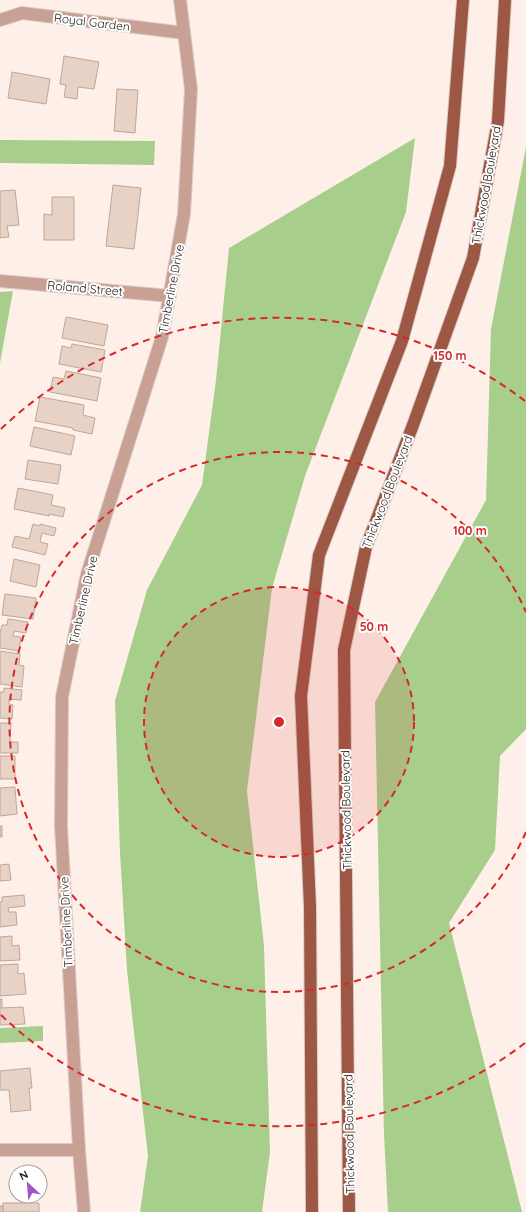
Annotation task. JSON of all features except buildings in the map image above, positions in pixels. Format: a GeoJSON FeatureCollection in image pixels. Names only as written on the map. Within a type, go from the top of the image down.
{"type":"FeatureCollection","features":[{"type":"Feature","properties":{"kind":"main road"},"geometry":{"type":"LineString","coordinates":[[312,1212],[310,907],[301,696],[319,555],[402,341],[450,166],[463,0]]}},
{"type":"Feature","properties":{"kind":"main road","name":"Thickwood Boulevard"},"geometry":{"type":"LineString","coordinates":[[350,1212],[344,650],[366,547],[473,258],[498,121],[505,0]]}},
{"type":"Feature","properties":{"kind":"street","name":"Timberline Drive"},"geometry":{"type":"LineString","coordinates":[[84,1212],[60,826],[62,697],[87,574],[162,337],[184,214],[190,89],[180,0]]}},
{"type":"Feature","properties":{"kind":"street","name":"Royal Garden"},"geometry":{"type":"LineString","coordinates":[[0,20],[22,13],[184,33]]}},
{"type":"Feature","properties":{"kind":"street","name":"Roland Street"},"geometry":{"type":"LineString","coordinates":[[0,281],[170,296]]}},
{"type":"Feature","properties":{"kind":"street"},"geometry":{"type":"LineString","coordinates":[[0,1150],[79,1150]]}},
{"type":"Feature","properties":{"kind":"green space"},"geometry":{"type":"Polygon","coordinates":[[[415,138],[406,212],[305,476],[272,588],[247,791],[264,946],[270,1152],[262,1212],[140,1212],[148,1156],[127,970],[120,853],[115,701],[147,590],[202,485],[216,380],[229,248],[415,138]]]}},
{"type":"Feature","properties":{"kind":"green space"},"geometry":{"type":"Polygon","coordinates":[[[0,140],[155,141],[154,165],[0,163],[0,140]]]}},
{"type":"Feature","properties":{"kind":"green space"},"geometry":{"type":"Polygon","coordinates":[[[526,147],[526,729],[500,756],[495,850],[449,923],[522,1212],[388,1212],[384,1135],[375,702],[486,500],[491,329],[526,147]]]}},
{"type":"Feature","properties":{"kind":"green space"},"geometry":{"type":"Polygon","coordinates":[[[13,291],[0,363],[0,292],[13,291]]]}},
{"type":"Feature","properties":{"kind":"green space"},"geometry":{"type":"Polygon","coordinates":[[[43,1026],[43,1041],[0,1043],[0,1028],[43,1026]]]}}]}
